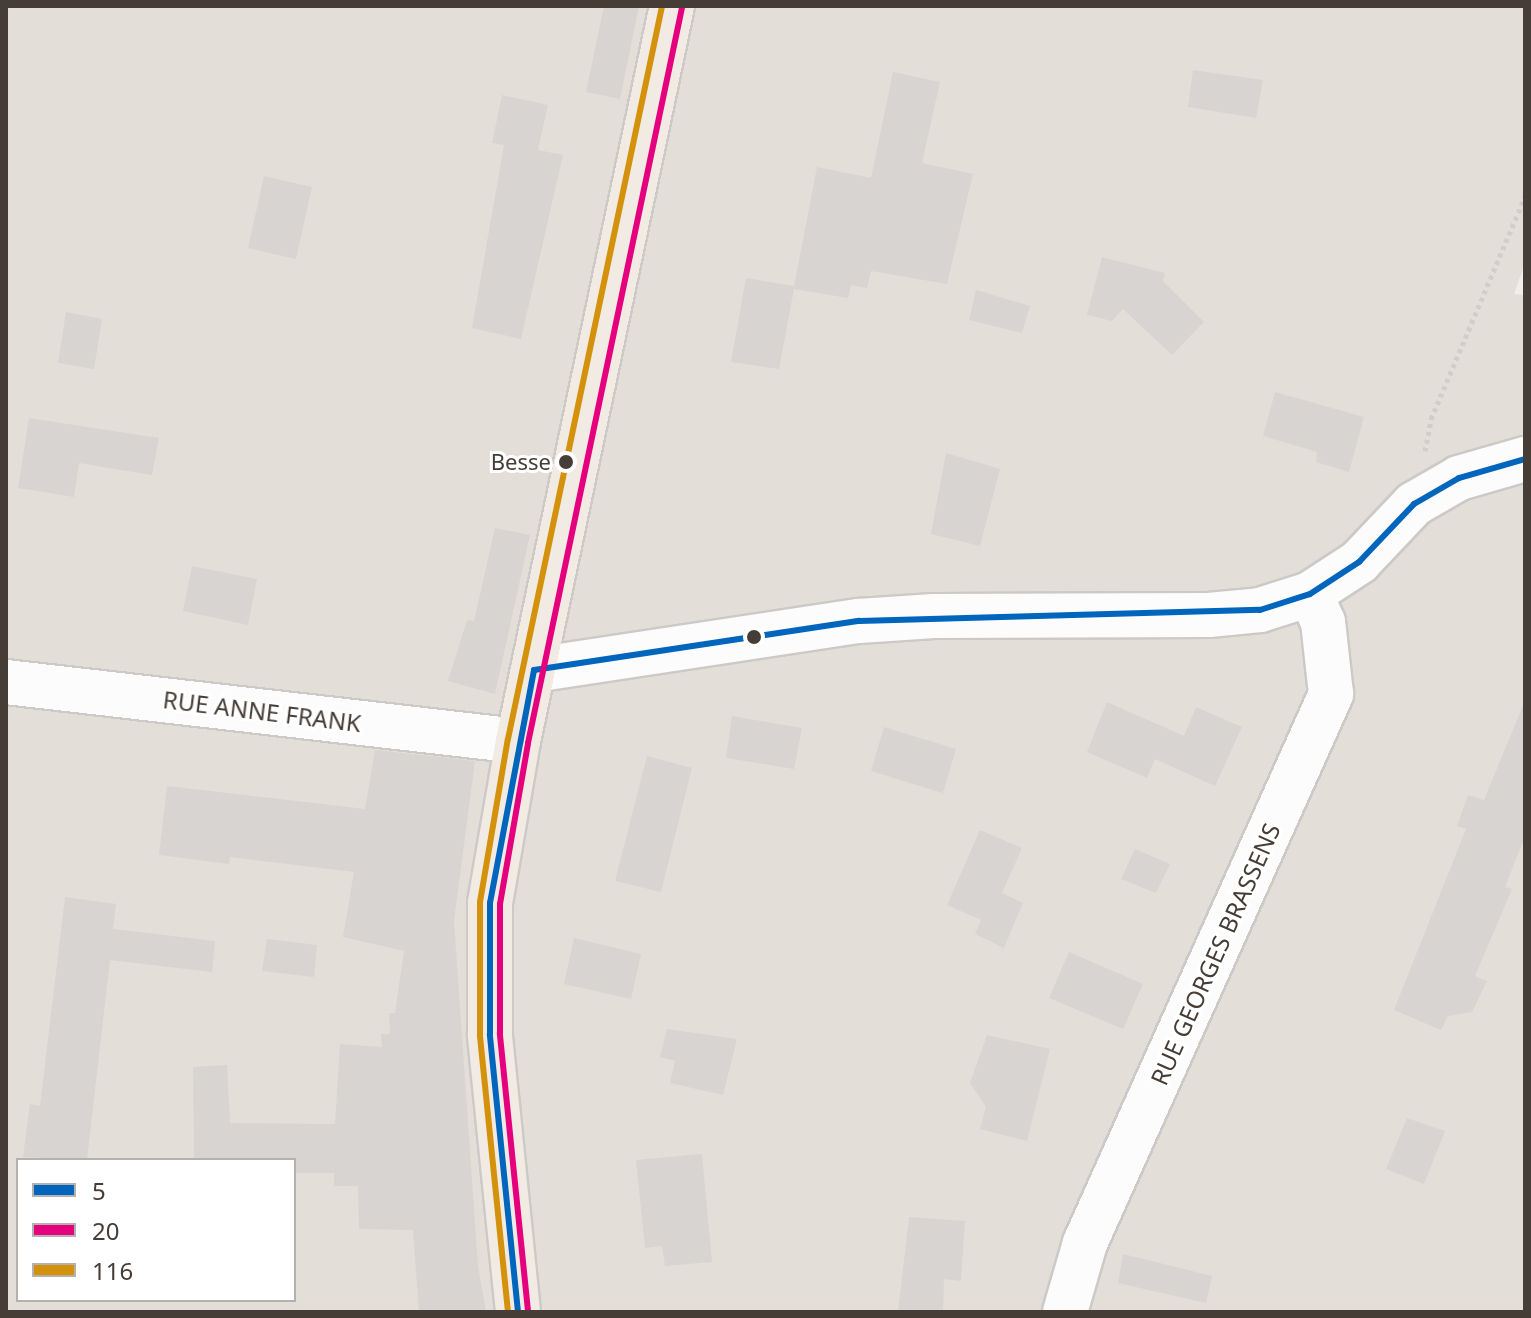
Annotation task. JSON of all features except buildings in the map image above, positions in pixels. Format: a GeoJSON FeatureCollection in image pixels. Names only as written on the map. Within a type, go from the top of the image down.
{"type":"FeatureCollection","features":[{"type":"Feature","properties":{"kind":"main road"},"geometry":{"type":"LineString","coordinates":[[518,1312],[490,1034],[490,903],[518,741],[672,6]]}},
{"type":"Feature","properties":{"kind":"street"},"geometry":{"type":"LineString","coordinates":[[534,670],[859,621],[934,616],[1209,615],[1260,610],[1310,594],[1359,562],[1414,504],[1459,478],[1525,459]]}},
{"type":"Feature","properties":{"kind":"street","name":"RUE GEORGES BRASSENS"},"geometry":{"type":"LineString","coordinates":[[1065,1312],[1085,1243],[1331,694],[1323,622],[1310,594]]}},
{"type":"Feature","properties":{"kind":"street","name":"RUE ANNE FRANK"},"geometry":{"type":"LineString","coordinates":[[6,682],[518,741]]}},
{"type":"Feature","properties":{"kind":"path"},"geometry":{"type":"LineString","coordinates":[[1414,504],[1431,419],[1525,196]]}},
{"type":"Feature","properties":{"kind":"shaded area"},"geometry":{"type":"Polygon","coordinates":[[[6,6],[1525,6],[1525,263],[1514,294],[1525,295],[1525,1312],[6,1312],[6,6]]]}},
{"type":"Feature","properties":{"kind":"transit line","name":"116"},"geometry":{"type":"LineString","coordinates":[[508,1312],[480,1035],[480,902],[508,739],[662,6]]}},
{"type":"Feature","properties":{"kind":"transit line","name":"20"},"geometry":{"type":"LineString","coordinates":[[528,1311],[500,1033],[500,904],[528,743],[682,8]]}},
{"type":"Feature","properties":{"kind":"transit line","name":"5"},"geometry":{"type":"LineString","coordinates":[[534,670],[859,621],[1260,610],[1310,594],[1359,562],[1414,504],[1459,478],[1525,459]]}},
{"type":"Feature","properties":{"kind":"transit line","name":"5"},"geometry":{"type":"LineString","coordinates":[[518,1312],[490,1034],[490,903],[534,670]]}},
{"type":"Feature","properties":{"kind":"place","name":"Besse"},"geometry":{"type":"Point","coordinates":[566,462]}}]}
